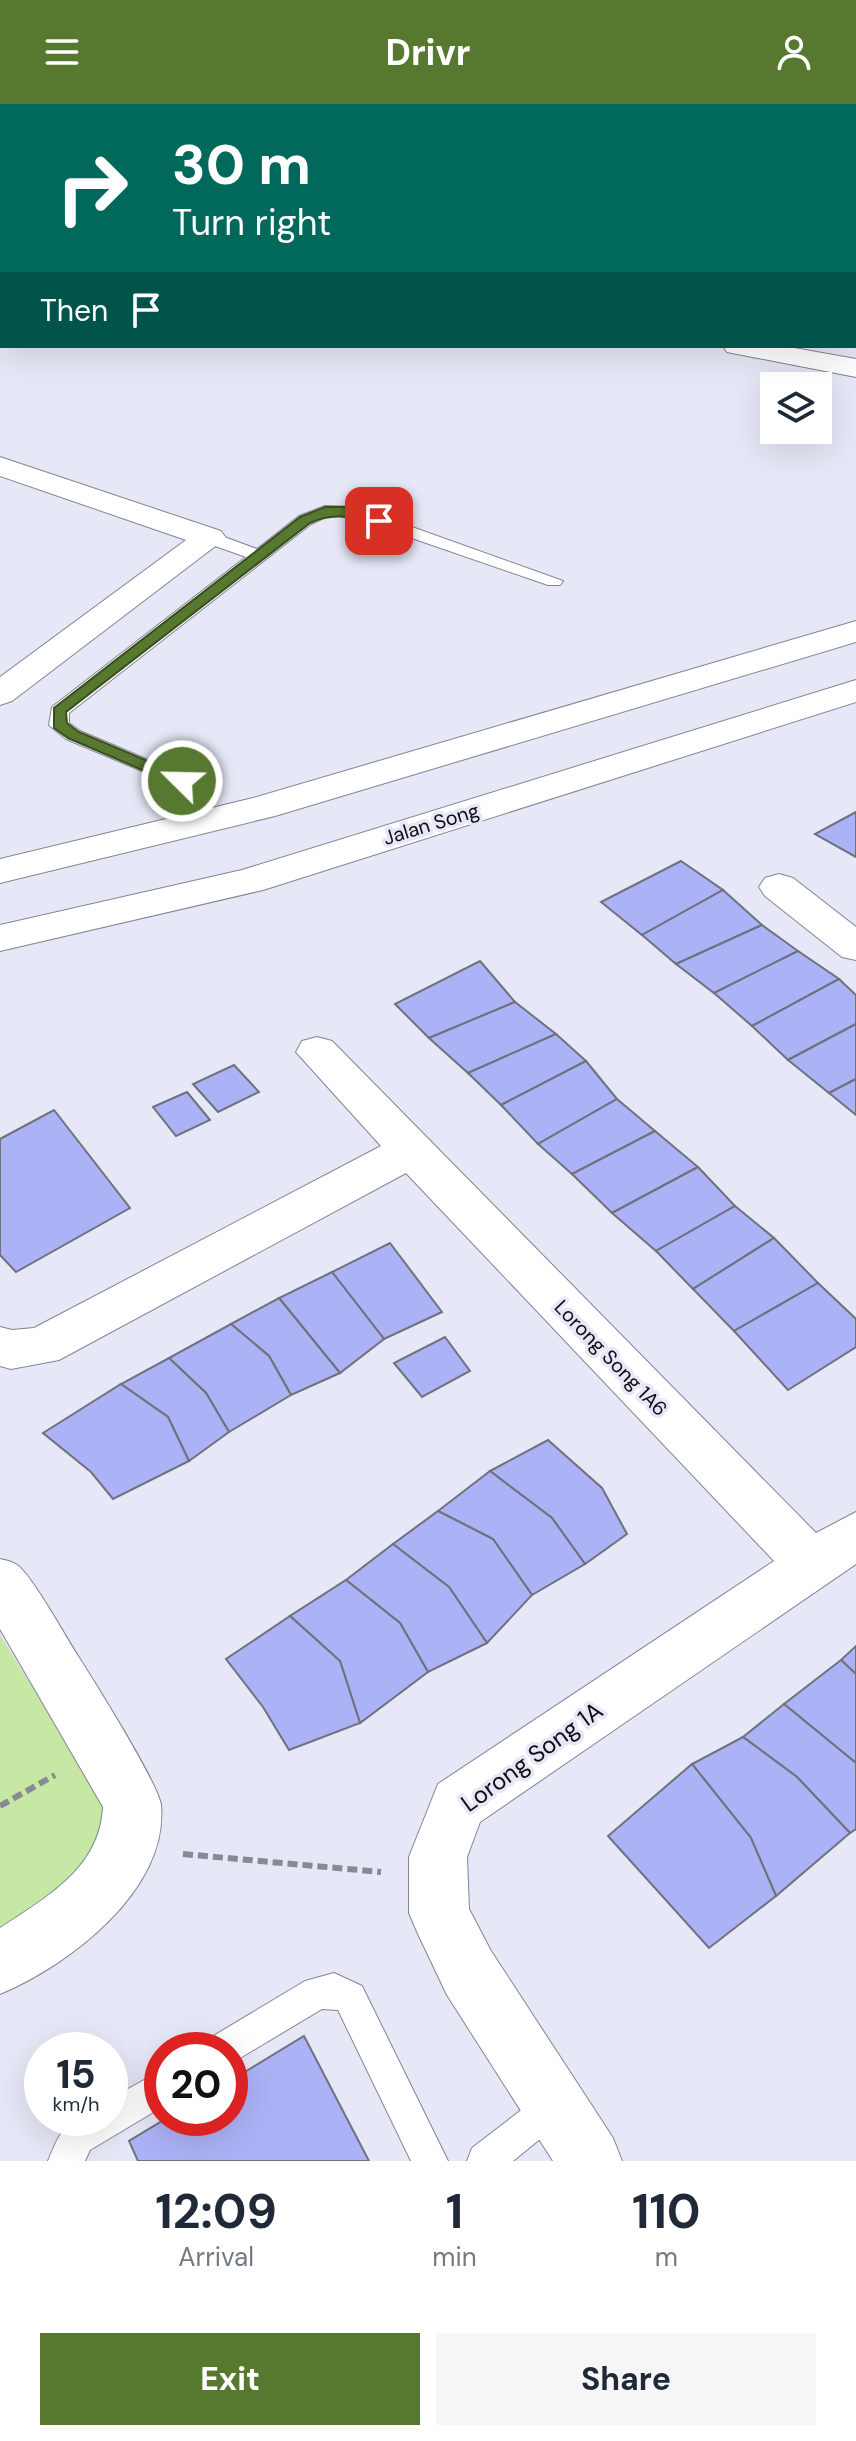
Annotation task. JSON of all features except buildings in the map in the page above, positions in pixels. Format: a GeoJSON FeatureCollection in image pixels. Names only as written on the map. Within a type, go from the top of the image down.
{"type":"FeatureCollection","features":[{"type":"Feature","properties":{"kind":"street"},"geometry":{"type":"LineString","coordinates":[[748,348],[856,368]]}},
{"type":"Feature","properties":{"kind":"street"},"geometry":{"type":"LineString","coordinates":[[0,466],[210,538]]}},
{"type":"Feature","properties":{"kind":"street"},"geometry":{"type":"LineString","coordinates":[[0,694],[210,538]]}},
{"type":"Feature","properties":{"kind":"street"},"geometry":{"type":"LineString","coordinates":[[0,871],[262,808],[856,631]]}},
{"type":"Feature","properties":{"kind":"street","name":"Jalan Song"},"geometry":{"type":"LineString","coordinates":[[0,938],[249,881],[856,691]]}},
{"type":"Feature","properties":{"kind":"street"},"geometry":{"type":"LineString","coordinates":[[779,887],[856,947]]}},
{"type":"Feature","properties":{"kind":"street","name":"Lorong Song 1A6"},"geometry":{"type":"LineString","coordinates":[[317,1052],[411,1150],[834,1550]]}},
{"type":"Feature","properties":{"kind":"street"},"geometry":{"type":"LineString","coordinates":[[0,1346],[11,1350],[42,1346],[411,1150]]}},
{"type":"Feature","properties":{"kind":"street","name":"Lorong Song 1A"},"geometry":{"type":"LineString","coordinates":[[590,2161],[469,1973],[439,1913],[438,1857],[458,1804],[834,1550]]}},
{"type":"Feature","properties":{"kind":"street"},"geometry":{"type":"LineString","coordinates":[[0,1582],[61,1678],[132,1803],[134,1822],[127,1849],[106,1880],[78,1912],[0,1964]]}},
{"type":"Feature","properties":{"kind":"lane"},"geometry":{"type":"LineString","coordinates":[[182,781],[73,735],[59,725],[59,711],[305,520],[325,511],[350,511],[554,581]]}},
{"type":"Feature","properties":{"kind":"lane"},"geometry":{"type":"LineString","coordinates":[[210,538],[257,555]]}},
{"type":"Feature","properties":{"kind":"lane"},"geometry":{"type":"LineString","coordinates":[[248,2034],[317,1993],[334,1990],[350,1998],[430,2161]]}},
{"type":"Feature","properties":{"kind":"lane"},"geometry":{"type":"LineString","coordinates":[[66,2161],[78,2138],[144,2098]]}},
{"type":"Feature","properties":{"kind":"lane"},"geometry":{"type":"LineString","coordinates":[[485,2161],[554,2106]]}},
{"type":"Feature","properties":{"kind":"path"},"geometry":{"type":"LineString","coordinates":[[127,1849],[438,1878]]}},
{"type":"Feature","properties":{"kind":"green space"},"geometry":{"type":"Polygon","coordinates":[[[0,1635],[46,1709],[108,1777],[111,1853],[0,1946],[0,1635]]]}},
{"type":"Feature","properties":{"kind":"route"},"geometry":{"type":"LineString","coordinates":[[182,781],[73,735],[59,725],[59,711],[305,520],[325,511],[350,511],[379,521]]}}]}
